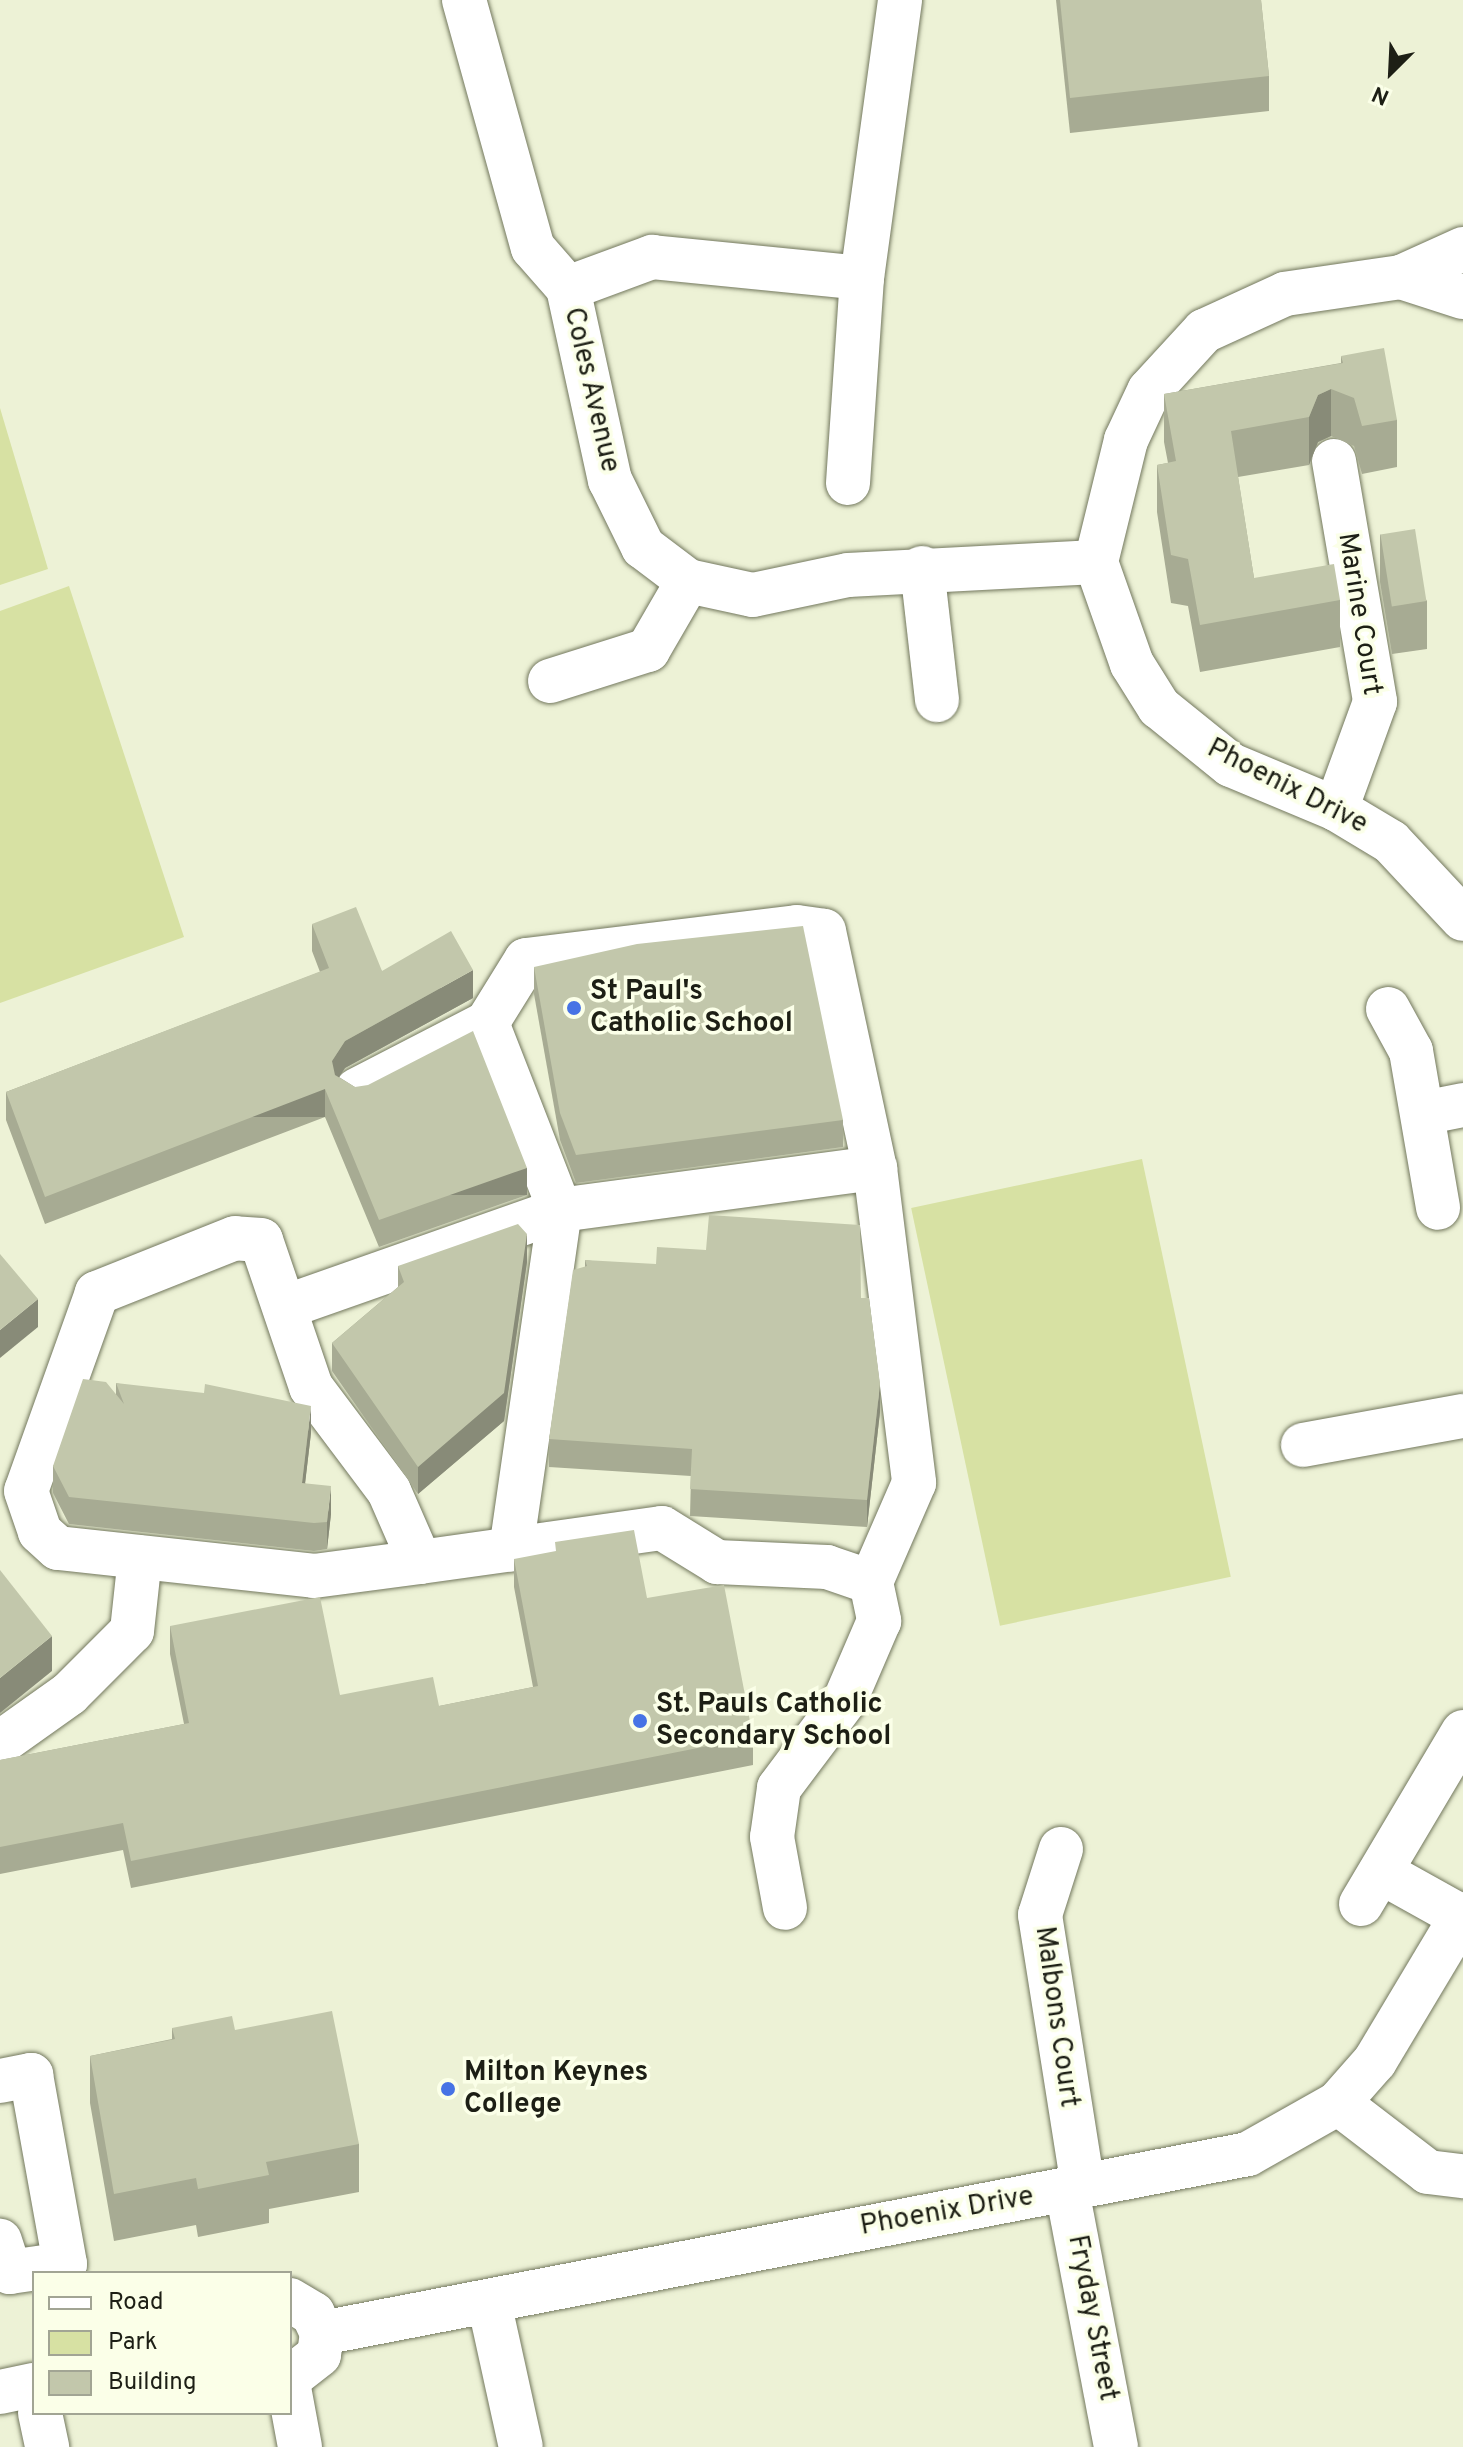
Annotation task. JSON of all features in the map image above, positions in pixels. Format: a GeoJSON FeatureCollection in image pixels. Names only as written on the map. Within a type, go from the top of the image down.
{"type":"FeatureCollection","features":[{"type":"Feature","properties":{"kind":"street","name":"Coles Avenue"},"geometry":{"type":"LineString","coordinates":[[464,0],[533,248],[568,288],[610,480],[643,547],[688,581],[753,595],[922,568],[1096,562]]}},
{"type":"Feature","properties":{"kind":"street"},"geometry":{"type":"LineString","coordinates":[[848,483],[862,278],[900,0]]}},
{"type":"Feature","properties":{"kind":"street"},"geometry":{"type":"LineString","coordinates":[[1096,562],[1126,440],[1171,361],[1243,308],[1324,284],[1401,277],[1463,249]]}},
{"type":"Feature","properties":{"kind":"street"},"geometry":{"type":"LineString","coordinates":[[568,288],[652,257],[862,278]]}},
{"type":"Feature","properties":{"kind":"street"},"geometry":{"type":"LineString","coordinates":[[1401,277],[1463,297]]}},
{"type":"Feature","properties":{"kind":"street","name":"Marine Court"},"geometry":{"type":"LineString","coordinates":[[1334,461],[1375,702],[1336,809]]}},
{"type":"Feature","properties":{"kind":"street","name":"Phoenix Drive"},"geometry":{"type":"LineString","coordinates":[[1096,562],[1132,664],[1159,707],[1231,765],[1336,809],[1391,842],[1463,919]]}},
{"type":"Feature","properties":{"kind":"street"},"geometry":{"type":"LineString","coordinates":[[922,568],[937,700]]}},
{"type":"Feature","properties":{"kind":"street"},"geometry":{"type":"LineString","coordinates":[[550,681],[648,650],[688,581]]}},
{"type":"Feature","properties":{"kind":"street"},"geometry":{"type":"LineString","coordinates":[[357,1090],[487,1023],[511,978],[534,958],[812,926],[829,941],[875,1168],[914,1483],[871,1582],[879,1621],[845,1700],[779,1788],[772,1837],[785,1908]]}},
{"type":"Feature","properties":{"kind":"street"},"geometry":{"type":"LineString","coordinates":[[1388,1009],[1443,1109],[1438,1208]]}},
{"type":"Feature","properties":{"kind":"street"},"geometry":{"type":"LineString","coordinates":[[487,1023],[560,1210],[511,1549]]}},
{"type":"Feature","properties":{"kind":"street"},"geometry":{"type":"LineString","coordinates":[[288,1306],[560,1210],[875,1168]]}},
{"type":"Feature","properties":{"kind":"street"},"geometry":{"type":"LineString","coordinates":[[420,1562],[389,1491],[311,1387],[288,1306],[268,1252],[248,1236],[97,1293],[80,1357],[36,1452],[26,1491],[40,1532],[58,1548],[314,1576],[420,1562],[662,1528],[717,1562],[827,1567],[871,1582]]}},
{"type":"Feature","properties":{"kind":"street"},"geometry":{"type":"LineString","coordinates":[[1303,1445],[1463,1416]]}},
{"type":"Feature","properties":{"kind":"street"},"geometry":{"type":"LineString","coordinates":[[0,1743],[69,1694],[132,1631],[140,1557]]}},
{"type":"Feature","properties":{"kind":"street"},"geometry":{"type":"LineString","coordinates":[[1462,1737],[1371,1888],[1462,1916]]}},
{"type":"Feature","properties":{"kind":"street","name":"Malbons Court"},"geometry":{"type":"LineString","coordinates":[[1061,1849],[1040,1915],[1075,2188]]}},
{"type":"Feature","properties":{"kind":"street","name":"Phoenix Drive"},"geometry":{"type":"LineString","coordinates":[[322,2333],[1248,2154],[1338,2103],[1375,2061],[1462,1916]]}},
{"type":"Feature","properties":{"kind":"street"},"geometry":{"type":"LineString","coordinates":[[0,2081],[31,2075],[65,2264],[10,2272],[0,2241]]}},
{"type":"Feature","properties":{"kind":"street"},"geometry":{"type":"LineString","coordinates":[[1338,2103],[1428,2172],[1463,2176]]}},
{"type":"Feature","properties":{"kind":"street","name":"Fryday Street"},"geometry":{"type":"LineString","coordinates":[[1075,2188],[1116,2447]]}},
{"type":"Feature","properties":{"kind":"street"},"geometry":{"type":"LineString","coordinates":[[292,2301],[313,2314],[322,2333],[319,2355],[292,2376]]}},
{"type":"Feature","properties":{"kind":"street"},"geometry":{"type":"LineString","coordinates":[[489,2302],[521,2447]]}},
{"type":"Feature","properties":{"kind":"street"},"geometry":{"type":"LineString","coordinates":[[0,2392],[32,2385]]}},
{"type":"Feature","properties":{"kind":"street"},"geometry":{"type":"LineString","coordinates":[[292,2404],[300,2447]]}},
{"type":"Feature","properties":{"kind":"street"},"geometry":{"type":"LineString","coordinates":[[40,2415],[47,2447]]}},
{"type":"Feature","properties":{"kind":"green space"},"geometry":{"type":"Polygon","coordinates":[[[0,408],[48,569],[0,585],[0,408]]]}},
{"type":"Feature","properties":{"kind":"green space"},"geometry":{"type":"Polygon","coordinates":[[[69,586],[184,937],[0,1003],[0,611],[69,586]]]}},
{"type":"Feature","properties":{"kind":"green space"},"geometry":{"type":"Polygon","coordinates":[[[1142,1159],[1231,1577],[1000,1626],[911,1208],[1142,1159]]]}},
{"type":"Feature","properties":{"kind":"building"},"geometry":{"type":"Polygon","coordinates":[[[1060,0],[1261,0],[1269,76],[1070,98],[1060,0]]]}},
{"type":"Feature","properties":{"kind":"building"},"geometry":{"type":"Polygon","coordinates":[[[1384,348],[1397,420],[1362,426],[1354,398],[1331,389],[1318,395],[1309,417],[1231,431],[1254,578],[1334,564],[1340,600],[1200,625],[1188,559],[1171,555],[1157,465],[1176,461],[1164,394],[1343,363],[1341,356],[1384,348]]]}},
{"type":"Feature","properties":{"kind":"building"},"geometry":{"type":"Polygon","coordinates":[[[1415,529],[1426,601],[1392,607],[1380,534],[1415,529]]]}},
{"type":"Feature","properties":{"kind":"building"},"geometry":{"type":"Polygon","coordinates":[[[356,907],[382,971],[451,931],[473,970],[345,1041],[332,1061],[335,1075],[355,1087],[368,1085],[473,1031],[527,1168],[379,1220],[325,1089],[45,1197],[6,1092],[329,968],[312,924],[356,907]]]}},
{"type":"Feature","properties":{"kind":"building"},"geometry":{"type":"Polygon","coordinates":[[[803,926],[843,1120],[576,1155],[560,1113],[534,967],[637,944],[803,926]]]}},
{"type":"Feature","properties":{"kind":"building"},"geometry":{"type":"Polygon","coordinates":[[[709,1215],[860,1225],[861,1298],[869,1298],[880,1384],[867,1500],[690,1489],[692,1449],[549,1439],[573,1270],[587,1266],[585,1260],[656,1264],[657,1247],[706,1250],[709,1215]]]}},
{"type":"Feature","properties":{"kind":"building"},"geometry":{"type":"Polygon","coordinates":[[[518,1224],[527,1234],[504,1393],[418,1467],[332,1343],[404,1282],[398,1266],[518,1224]]]}},
{"type":"Feature","properties":{"kind":"building"},"geometry":{"type":"Polygon","coordinates":[[[0,1254],[38,1299],[0,1330],[0,1254]]]}},
{"type":"Feature","properties":{"kind":"building"},"geometry":{"type":"Polygon","coordinates":[[[83,1379],[106,1382],[124,1404],[116,1383],[204,1393],[205,1384],[311,1406],[302,1483],[331,1486],[327,1522],[69,1497],[53,1466],[83,1379]]]}},
{"type":"Feature","properties":{"kind":"building","name":"St. Pauls Catholic Secondary School"},"geometry":{"type":"Polygon","coordinates":[[[634,1530],[647,1598],[724,1585],[753,1737],[131,1861],[123,1823],[0,1847],[0,1760],[189,1723],[170,1626],[320,1597],[340,1695],[433,1677],[439,1706],[538,1686],[514,1559],[556,1551],[555,1542],[634,1530]]]}},
{"type":"Feature","properties":{"kind":"building"},"geometry":{"type":"Polygon","coordinates":[[[0,1570],[52,1636],[0,1678],[0,1570]]]}},
{"type":"Feature","properties":{"kind":"building"},"geometry":{"type":"Polygon","coordinates":[[[332,2011],[359,2144],[266,2162],[269,2175],[198,2189],[196,2178],[114,2194],[90,2056],[175,2039],[172,2028],[232,2016],[235,2030],[332,2011]]]}},
{"type":"Feature","properties":{"kind":"place","name":"St Paul's Catholic School"},"geometry":{"type":"Point","coordinates":[574,1008]}},
{"type":"Feature","properties":{"kind":"place","name":"St. Pauls Catholic Secondary School"},"geometry":{"type":"Point","coordinates":[640,1721]}},
{"type":"Feature","properties":{"kind":"place","name":"Milton Keynes College"},"geometry":{"type":"Point","coordinates":[448,2089]}}]}
